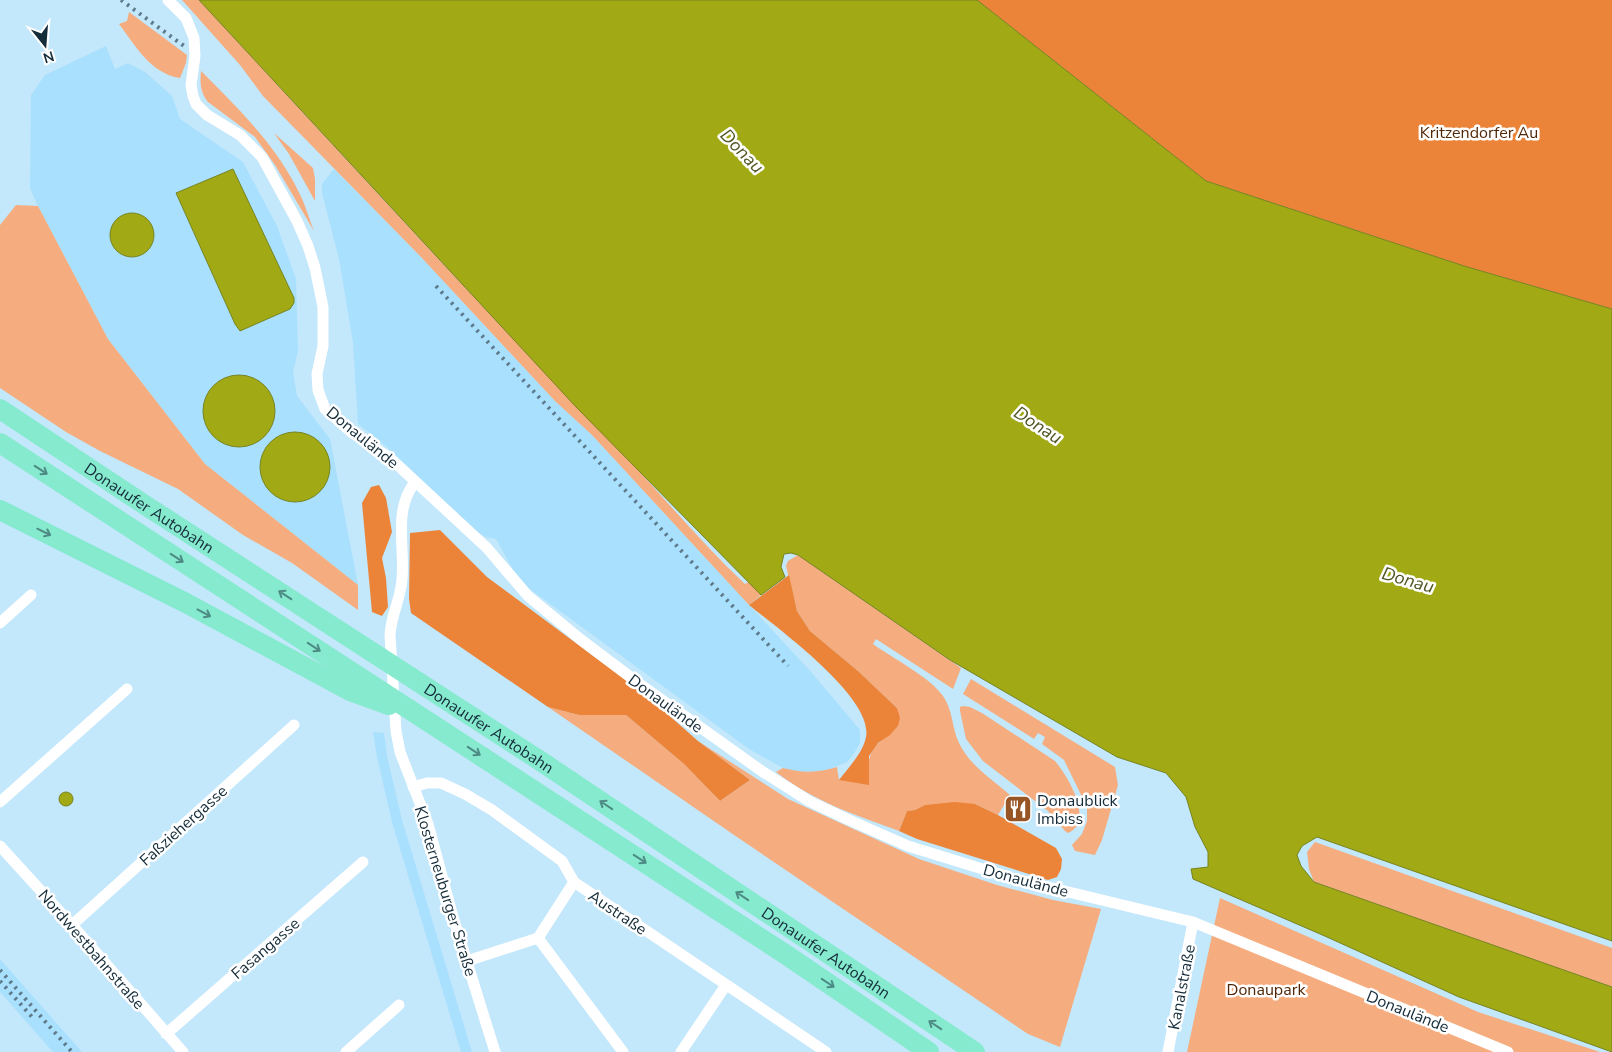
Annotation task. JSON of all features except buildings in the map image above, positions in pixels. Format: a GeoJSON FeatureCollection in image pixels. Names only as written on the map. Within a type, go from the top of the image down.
{"type":"FeatureCollection","features":[{"type":"Feature","properties":{"kind":"highway","name":"Donauufer Autobahn"},"geometry":{"type":"LineString","coordinates":[[0,409],[545,764],[975,1052]]}},
{"type":"Feature","properties":{"kind":"highway","name":"Donauufer Autobahn"},"geometry":{"type":"LineString","coordinates":[[0,443],[788,956],[928,1052]]}},
{"type":"Feature","properties":{"kind":"highway"},"geometry":{"type":"LineString","coordinates":[[0,510],[186,603],[350,691],[419,715]]}},
{"type":"Feature","properties":{"kind":"street","name":"Donaulände"},"geometry":{"type":"LineString","coordinates":[[168,0],[186,18],[194,38],[195,56],[190,85],[196,104],[207,115],[240,135],[262,157],[297,221],[308,246],[315,268],[323,307],[323,346],[317,374],[320,400],[325,409],[351,432],[390,458],[487,548],[528,596],[580,639],[641,686],[809,802],[908,846],[1015,878],[1193,922],[1508,1052]]}},
{"type":"Feature","properties":{"kind":"street","name":"Klosterneuburger Straße"},"geometry":{"type":"LineString","coordinates":[[416,482],[406,497],[403,509],[401,524],[402,579],[399,597],[390,623],[396,731],[402,761],[428,824],[495,1052]]}},
{"type":"Feature","properties":{"kind":"street"},"geometry":{"type":"LineString","coordinates":[[0,623],[31,596]]}},
{"type":"Feature","properties":{"kind":"street"},"geometry":{"type":"LineString","coordinates":[[0,802],[127,689]]}},
{"type":"Feature","properties":{"kind":"street","name":"Faßziehergasse"},"geometry":{"type":"LineString","coordinates":[[72,925],[294,725]]}},
{"type":"Feature","properties":{"kind":"street","name":"Austraße"},"geometry":{"type":"LineString","coordinates":[[413,787],[427,783],[441,783],[465,794],[492,810],[562,861],[574,882],[826,1052]]}},
{"type":"Feature","properties":{"kind":"street","name":"Nordwestbahnstraße"},"geometry":{"type":"LineString","coordinates":[[0,846],[183,1052]]}},
{"type":"Feature","properties":{"kind":"street","name":"Fasangasse"},"geometry":{"type":"LineString","coordinates":[[166,1034],[363,862]]}},
{"type":"Feature","properties":{"kind":"street"},"geometry":{"type":"LineString","coordinates":[[467,961],[538,938],[574,882]]}},
{"type":"Feature","properties":{"kind":"street","name":"Kanalstraße"},"geometry":{"type":"LineString","coordinates":[[1168,1052],[1193,922]]}},
{"type":"Feature","properties":{"kind":"street"},"geometry":{"type":"LineString","coordinates":[[538,938],[623,1052]]}},
{"type":"Feature","properties":{"kind":"street"},"geometry":{"type":"LineString","coordinates":[[681,1052],[726,985]]}},
{"type":"Feature","properties":{"kind":"street"},"geometry":{"type":"LineString","coordinates":[[346,1052],[399,1005]]}},
{"type":"Feature","properties":{"kind":"shaded area"},"geometry":{"type":"Polygon","coordinates":[[[106,46],[115,69],[128,63],[145,72],[172,96],[180,119],[243,162],[277,226],[296,279],[298,351],[293,372],[297,396],[330,439],[358,585],[205,464],[108,339],[38,206],[30,188],[31,95],[45,75],[106,46]]]}},
{"type":"Feature","properties":{"kind":"shaded area"},"geometry":{"type":"Polygon","coordinates":[[[334,169],[421,257],[555,401],[592,435],[812,673],[860,730],[860,743],[847,762],[825,771],[814,773],[796,772],[783,768],[749,749],[527,587],[512,568],[496,539],[478,533],[387,447],[358,424],[353,343],[339,259],[322,193],[322,184],[334,169]]]}},
{"type":"Feature","properties":{"kind":"shaded area"},"geometry":{"type":"Polygon","coordinates":[[[373,732],[384,733],[387,756],[402,820],[472,1052],[461,1052],[392,822],[373,732]]]}},
{"type":"Feature","properties":{"kind":"shaded area"},"geometry":{"type":"Polygon","coordinates":[[[0,959],[82,1052],[53,1052],[0,992],[0,959]]]}},
{"type":"Feature","properties":{"kind":"green space"},"geometry":{"type":"Polygon","coordinates":[[[182,0],[199,0],[713,552],[745,584],[749,582],[761,595],[749,605],[592,435],[555,401],[421,257],[263,96],[240,65],[182,0]]]}},
{"type":"Feature","properties":{"kind":"green space","name":"Kritzendorfer Au"},"geometry":{"type":"Polygon","coordinates":[[[977,0],[1612,0],[1612,309],[1464,266],[1206,181],[977,0]]]}},
{"type":"Feature","properties":{"kind":"green space"},"geometry":{"type":"Polygon","coordinates":[[[129,12],[187,55],[180,78],[160,71],[138,49],[119,24],[127,21],[129,12]]]}},
{"type":"Feature","properties":{"kind":"green space"},"geometry":{"type":"Polygon","coordinates":[[[201,71],[245,116],[271,148],[294,182],[314,231],[275,165],[255,137],[205,98],[201,87],[201,71]]]}},
{"type":"Feature","properties":{"kind":"green space"},"geometry":{"type":"Polygon","coordinates":[[[274,133],[313,168],[315,201],[289,154],[274,133]]]}},
{"type":"Feature","properties":{"kind":"green space"},"geometry":{"type":"Polygon","coordinates":[[[16,205],[38,206],[108,339],[205,464],[358,585],[358,610],[292,563],[243,535],[178,489],[100,451],[66,432],[0,388],[0,225],[16,205]]]}},
{"type":"Feature","properties":{"kind":"green space"},"geometry":{"type":"Polygon","coordinates":[[[379,485],[386,498],[392,532],[382,558],[386,578],[388,607],[382,616],[372,612],[362,503],[371,487],[379,485]]]}},
{"type":"Feature","properties":{"kind":"green space"},"geometry":{"type":"Polygon","coordinates":[[[440,530],[487,577],[647,696],[698,741],[750,780],[720,801],[684,764],[626,715],[579,715],[548,707],[411,613],[409,599],[410,533],[440,530]]]}},
{"type":"Feature","properties":{"kind":"green space"},"geometry":{"type":"Polygon","coordinates":[[[798,555],[961,668],[953,689],[876,639],[873,644],[920,675],[943,696],[949,707],[959,743],[969,759],[1010,795],[998,815],[975,804],[925,805],[915,810],[907,811],[899,831],[850,813],[820,799],[776,772],[783,768],[810,772],[837,767],[839,780],[868,768],[869,759],[874,748],[898,726],[897,708],[858,671],[810,631],[797,611],[786,566],[788,561],[798,555]]]}},
{"type":"Feature","properties":{"kind":"green space"},"geometry":{"type":"Polygon","coordinates":[[[789,575],[797,611],[810,631],[858,671],[897,708],[900,718],[898,726],[890,735],[878,743],[869,756],[869,785],[839,780],[859,754],[866,737],[864,721],[855,703],[821,665],[749,605],[789,575]]]}},
{"type":"Feature","properties":{"kind":"green space"},"geometry":{"type":"Polygon","coordinates":[[[971,679],[1115,767],[1118,785],[1102,840],[1095,855],[1075,851],[1072,845],[1082,834],[1087,821],[1087,807],[1064,760],[1042,744],[1045,737],[1038,733],[1034,739],[963,694],[971,679]]]}},
{"type":"Feature","properties":{"kind":"green space"},"geometry":{"type":"Polygon","coordinates":[[[963,706],[982,713],[1055,761],[1072,787],[1076,798],[1079,819],[1076,827],[1068,833],[1065,831],[1048,811],[983,761],[966,739],[960,711],[960,707],[963,706]]]}},
{"type":"Feature","properties":{"kind":"green space"},"geometry":{"type":"Polygon","coordinates":[[[548,707],[579,715],[626,715],[684,764],[720,801],[750,780],[698,741],[788,799],[919,859],[997,885],[1053,900],[1101,909],[1060,1047],[1028,1034],[548,707]]]}},
{"type":"Feature","properties":{"kind":"green space"},"geometry":{"type":"Polygon","coordinates":[[[955,802],[975,804],[1056,848],[1062,859],[1061,869],[1057,877],[1048,880],[917,839],[899,831],[907,811],[915,810],[925,805],[955,802]]]}},
{"type":"Feature","properties":{"kind":"green space"},"geometry":{"type":"Polygon","coordinates":[[[1315,842],[1612,948],[1612,987],[1314,882],[1309,869],[1307,852],[1315,842]]]}},
{"type":"Feature","properties":{"kind":"green space","name":"Donaupark"},"geometry":{"type":"Polygon","coordinates":[[[1220,898],[1478,1012],[1600,1052],[1187,1052],[1220,898]]]}},
{"type":"Feature","properties":{"kind":"water","name":"Donau"},"geometry":{"type":"Polygon","coordinates":[[[199,0],[977,0],[1206,181],[1464,266],[1612,309],[1612,941],[1317,837],[1302,846],[1297,855],[1301,866],[1314,882],[1612,987],[1612,1052],[1459,997],[1193,879],[1191,869],[1208,867],[1208,852],[1195,827],[1186,797],[1166,773],[1117,757],[950,660],[798,555],[784,554],[781,567],[785,577],[761,595],[577,408],[199,0]]]}},
{"type":"Feature","properties":{"kind":"water"},"geometry":{"type":"Polygon","coordinates":[[[233,169],[294,298],[294,303],[290,309],[240,331],[235,324],[176,193],[233,169]]]}},
{"type":"Feature","properties":{"kind":"water"},"geometry":{"type":"Polygon","coordinates":[[[128,213],[136,213],[148,219],[154,235],[148,251],[136,257],[128,257],[116,251],[110,239],[110,231],[116,219],[128,213]]]}},
{"type":"Feature","properties":{"kind":"water"},"geometry":{"type":"Polygon","coordinates":[[[239,375],[259,381],[269,391],[275,411],[269,431],[259,441],[239,447],[219,441],[209,431],[203,411],[209,391],[219,381],[239,375]]]}},
{"type":"Feature","properties":{"kind":"water"},"geometry":{"type":"Polygon","coordinates":[[[295,432],[308,435],[320,442],[327,454],[330,467],[327,480],[320,492],[308,499],[295,502],[282,499],[270,492],[263,480],[260,467],[263,454],[270,442],[282,435],[295,432]]]}},
{"type":"Feature","properties":{"kind":"water"},"geometry":{"type":"Polygon","coordinates":[[[63,792],[69,792],[73,799],[69,806],[63,806],[59,802],[59,796],[63,792]]]}},
{"type":"Feature","properties":{"kind":"railway"},"geometry":{"type":"LineString","coordinates":[[121,0],[184,46]]}},
{"type":"Feature","properties":{"kind":"railway"},"geometry":{"type":"LineString","coordinates":[[436,286],[788,666]]}},
{"type":"Feature","properties":{"kind":"railway"},"geometry":{"type":"LineString","coordinates":[[0,970],[72,1052]]}},
{"type":"Feature","properties":{"kind":"railway"},"geometry":{"type":"LineString","coordinates":[[0,981],[32,1017]]}},
{"type":"Feature","properties":{"kind":"place","name":"Donaublick Imbiss"},"geometry":{"type":"Point","coordinates":[1018,809]}}]}
